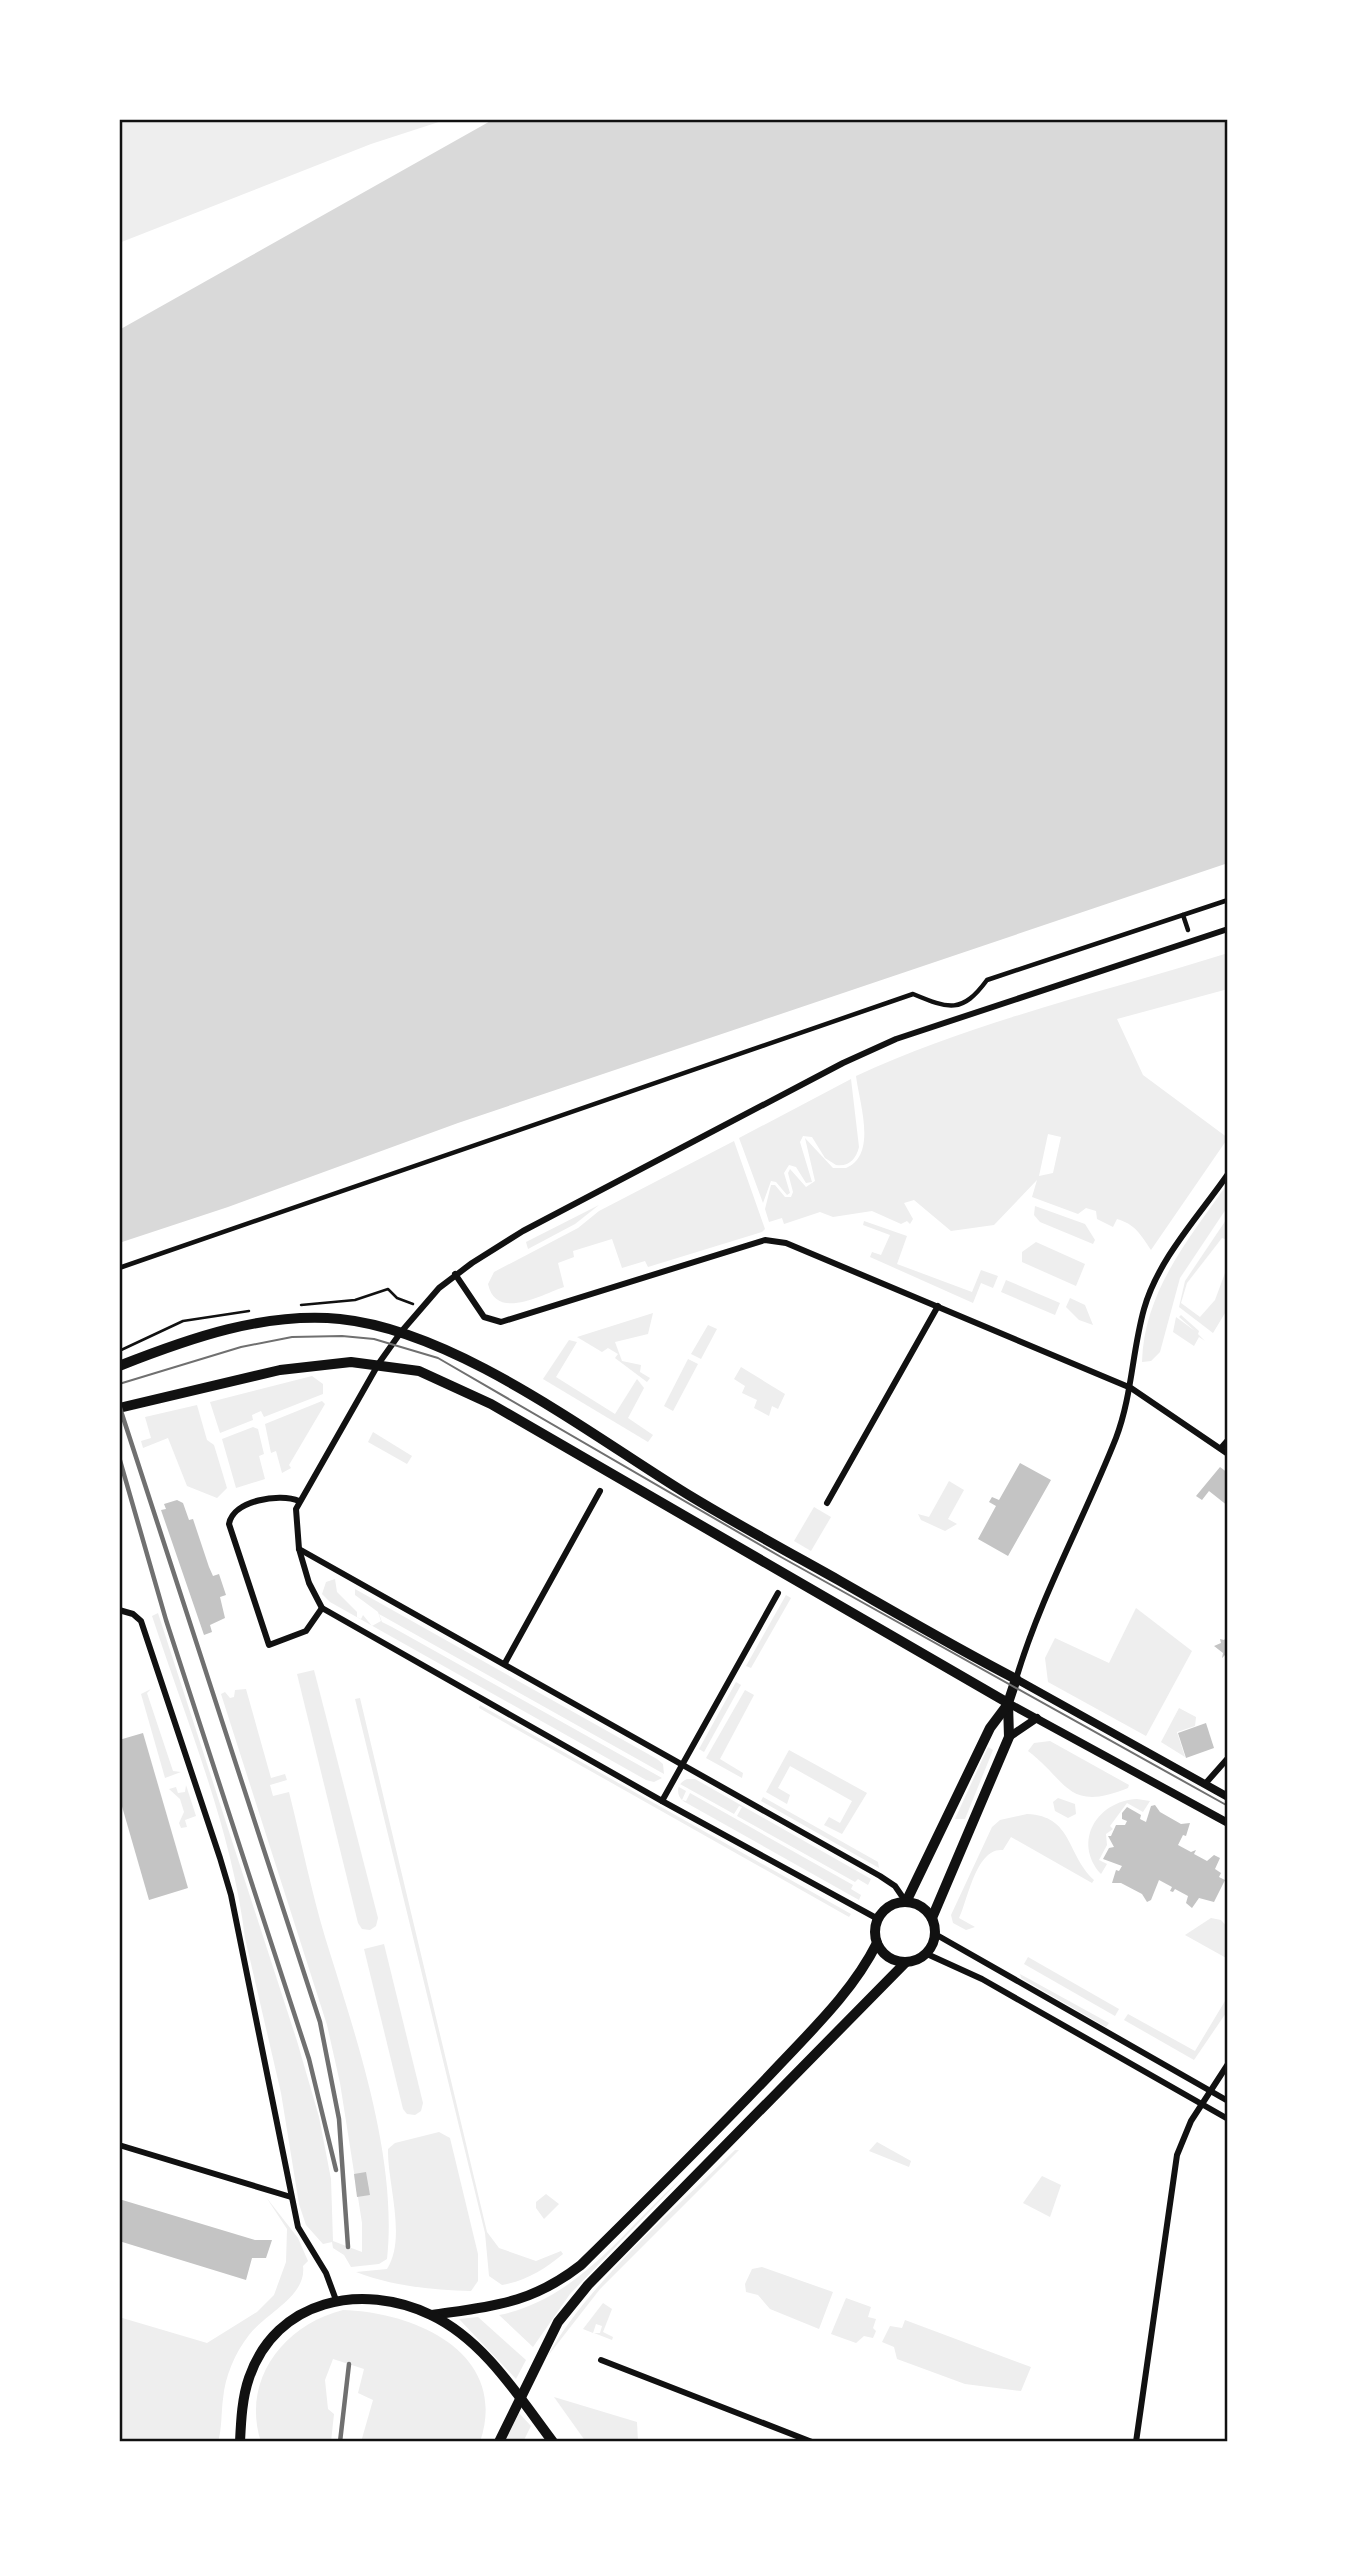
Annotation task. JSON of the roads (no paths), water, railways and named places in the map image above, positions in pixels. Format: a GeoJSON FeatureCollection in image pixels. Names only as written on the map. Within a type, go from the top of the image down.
{"type":"FeatureCollection","features":[{"type":"Feature","properties":{"kind":"main road"},"geometry":{"type":"LineString","coordinates":[[119,1366],[209,1334],[257,1322],[320,1318],[401,1332],[455,1354],[547,1405],[700,1502],[1016,1679],[1008,1703],[990,1728],[906,1902]]}},
{"type":"Feature","properties":{"kind":"main road"},"geometry":{"type":"LineString","coordinates":[[119,1408],[306,1365],[379,1363],[431,1375],[491,1404],[1008,1703]]}},
{"type":"Feature","properties":{"kind":"main road"},"geometry":{"type":"LineString","coordinates":[[932,1918],[1009,1737],[1008,1703]]}},
{"type":"Feature","properties":{"kind":"main road"},"geometry":{"type":"LineString","coordinates":[[240,2442],[249,2379],[259,2356],[277,2333],[299,2314],[336,2300],[370,2299],[432,2315],[514,2303],[555,2284],[581,2265],[747,2100],[834,2007],[866,1965],[877,1943],[878,1919],[889,1907],[906,1902],[925,1909],[932,1918],[936,1934],[927,1954],[906,1962],[588,2285],[558,2322],[499,2442]]}},
{"type":"Feature","properties":{"kind":"main road"},"geometry":{"type":"LineString","coordinates":[[877,1943],[889,1957],[906,1962]]}},
{"type":"Feature","properties":{"kind":"main road"},"geometry":{"type":"LineString","coordinates":[[432,2315],[483,2355],[522,2399],[553,2442]]}},
{"type":"Feature","properties":{"kind":"street"},"geometry":{"type":"LineString","coordinates":[[119,1268],[913,994],[941,1006],[960,1006],[976,995],[987,980],[1228,900]]}},
{"type":"Feature","properties":{"kind":"street"},"geometry":{"type":"LineString","coordinates":[[1183,915],[1188,930]]}},
{"type":"Feature","properties":{"kind":"street"},"geometry":{"type":"LineString","coordinates":[[878,1919],[662,1801],[323,1608],[309,1583],[299,1549],[295,1519],[299,1501],[379,1363],[401,1332],[455,1275],[523,1231],[843,1063],[896,1039],[1228,929]]}},
{"type":"Feature","properties":{"kind":"street"},"geometry":{"type":"LineString","coordinates":[[1228,1174],[1152,1288],[1139,1335],[1131,1388],[1117,1436],[1061,1559],[1016,1679],[1228,1797]]}},
{"type":"Feature","properties":{"kind":"street"},"geometry":{"type":"LineString","coordinates":[[455,1275],[471,1302],[484,1317],[501,1322],[772,1241],[803,1249],[1131,1388],[1228,1454]]}},
{"type":"Feature","properties":{"kind":"street"},"geometry":{"type":"LineString","coordinates":[[827,1503],[938,1306]]}},
{"type":"Feature","properties":{"kind":"street"},"geometry":{"type":"LineString","coordinates":[[1221,1448],[1228,1440]]}},
{"type":"Feature","properties":{"kind":"street"},"geometry":{"type":"LineString","coordinates":[[505,1663],[600,1491]]}},
{"type":"Feature","properties":{"kind":"street"},"geometry":{"type":"LineString","coordinates":[[299,1501],[279,1495],[238,1509],[230,1516],[229,1524],[270,1645],[306,1631],[323,1608]]}},
{"type":"Feature","properties":{"kind":"street"},"geometry":{"type":"LineString","coordinates":[[299,1549],[880,1876],[895,1886],[906,1902]]}},
{"type":"Feature","properties":{"kind":"street"},"geometry":{"type":"LineString","coordinates":[[662,1801],[778,1592]]}},
{"type":"Feature","properties":{"kind":"street"},"geometry":{"type":"LineString","coordinates":[[119,1610],[133,1614],[141,1621],[231,1895],[298,2227],[326,2273],[336,2300]]}},
{"type":"Feature","properties":{"kind":"street"},"geometry":{"type":"LineString","coordinates":[[1008,1703],[1228,1822]]}},
{"type":"Feature","properties":{"kind":"street"},"geometry":{"type":"LineString","coordinates":[[1009,1737],[1037,1717]]}},
{"type":"Feature","properties":{"kind":"street"},"geometry":{"type":"LineString","coordinates":[[1205,1784],[1228,1758]]}},
{"type":"Feature","properties":{"kind":"street"},"geometry":{"type":"LineString","coordinates":[[936,1934],[1228,2101]]}},
{"type":"Feature","properties":{"kind":"street"},"geometry":{"type":"LineString","coordinates":[[927,1954],[982,1979],[1228,2119]]}},
{"type":"Feature","properties":{"kind":"street"},"geometry":{"type":"LineString","coordinates":[[1136,2442],[1177,2155],[1202,2104],[1228,2064]]}},
{"type":"Feature","properties":{"kind":"street"},"geometry":{"type":"LineString","coordinates":[[119,2145],[291,2197]]}},
{"type":"Feature","properties":{"kind":"street"},"geometry":{"type":"LineString","coordinates":[[601,2360],[812,2442]]}},
{"type":"Feature","properties":{"kind":"tram line"},"geometry":{"type":"LineString","coordinates":[[119,1384],[241,1347],[292,1337],[342,1336],[374,1339],[438,1358],[781,1557],[1228,1806]]}},
{"type":"Feature","properties":{"kind":"railway"},"geometry":{"type":"LineString","coordinates":[[119,1405],[320,2022],[339,2119],[348,2247]]}},
{"type":"Feature","properties":{"kind":"railway"},"geometry":{"type":"LineString","coordinates":[[119,1457],[166,1620],[309,2059],[336,2170]]}},
{"type":"Feature","properties":{"kind":"railway"},"geometry":{"type":"LineString","coordinates":[[340,2442],[349,2364]]}}]}
